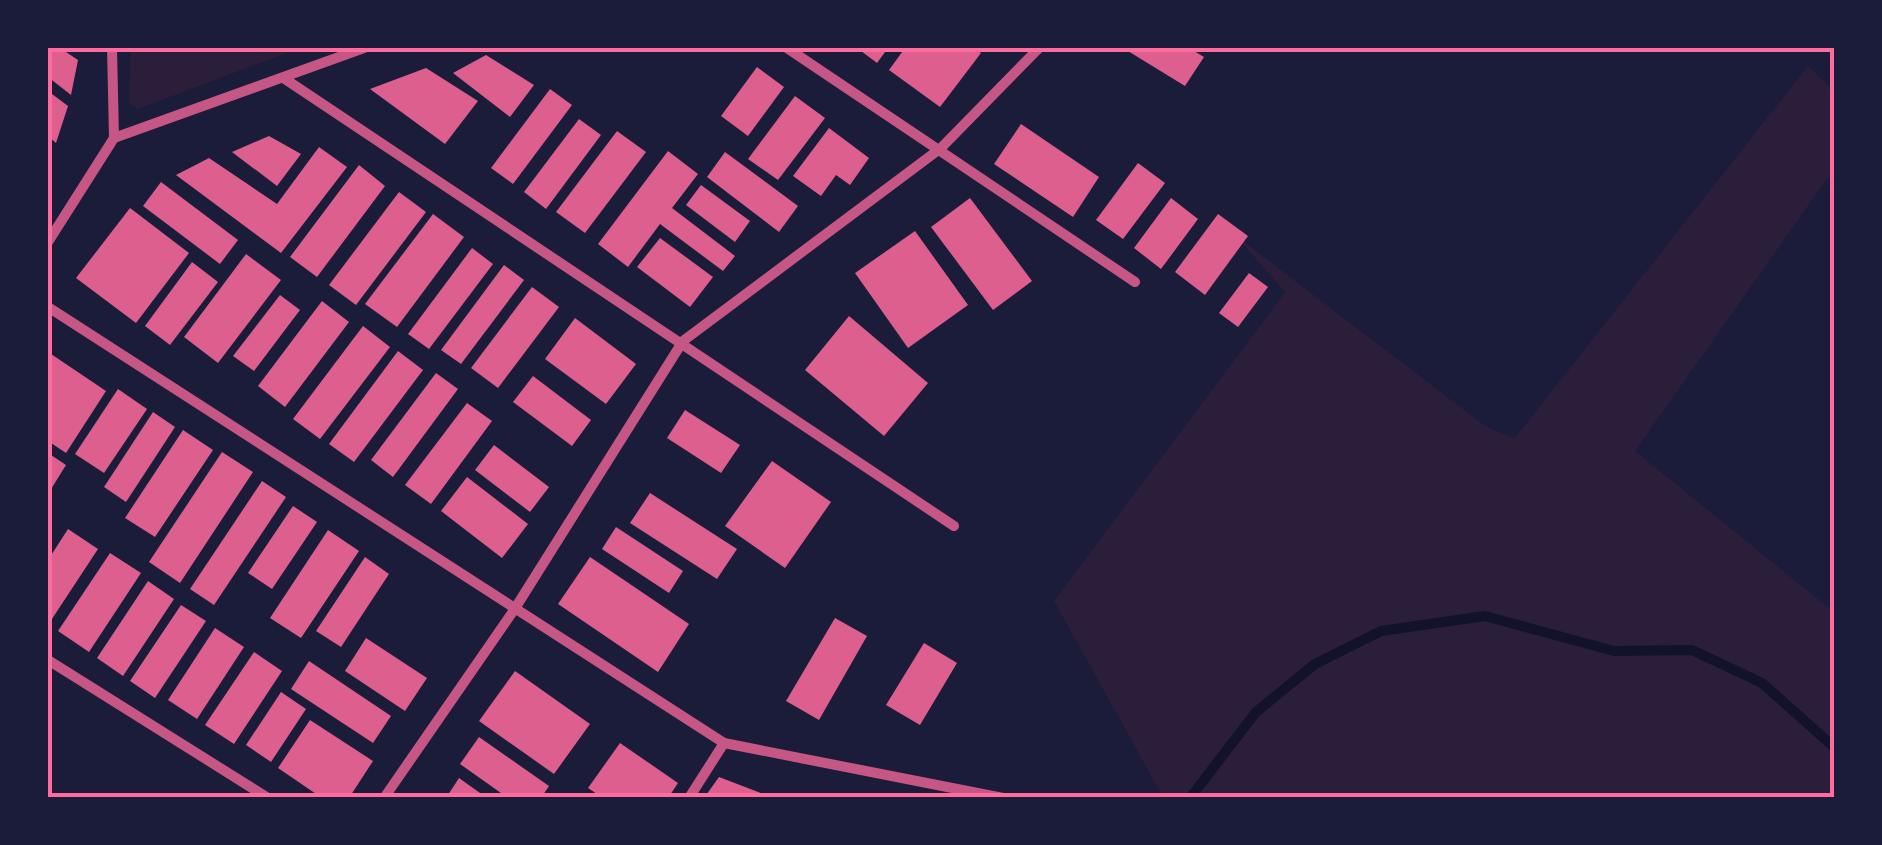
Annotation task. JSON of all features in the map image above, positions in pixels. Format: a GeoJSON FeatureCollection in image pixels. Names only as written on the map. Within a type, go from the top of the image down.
{"type":"FeatureCollection","features":[{"type":"Feature","properties":{"kind":"street"},"geometry":{"type":"LineString","coordinates":[[48,242],[114,138],[112,48]]}},
{"type":"Feature","properties":{"kind":"street"},"geometry":{"type":"LineString","coordinates":[[114,138],[364,48]]}},
{"type":"Feature","properties":{"kind":"street"},"geometry":{"type":"LineString","coordinates":[[787,48],[1135,282]]}},
{"type":"Feature","properties":{"kind":"street"},"geometry":{"type":"LineString","coordinates":[[384,798],[514,610],[684,341],[941,148],[1038,48]]}},
{"type":"Feature","properties":{"kind":"street"},"geometry":{"type":"LineString","coordinates":[[285,79],[684,341],[954,526]]}},
{"type":"Feature","properties":{"kind":"street"},"geometry":{"type":"LineString","coordinates":[[48,307],[724,743],[1004,798]]}},
{"type":"Feature","properties":{"kind":"street"},"geometry":{"type":"LineString","coordinates":[[48,660],[268,798]]}},
{"type":"Feature","properties":{"kind":"street"},"geometry":{"type":"LineString","coordinates":[[689,798],[724,743]]}},
{"type":"Feature","properties":{"kind":"shaded area"},"geometry":{"type":"Polygon","coordinates":[[[131,48],[300,48],[138,109],[129,103],[131,48]]]}},
{"type":"Feature","properties":{"kind":"shaded area"},"geometry":{"type":"Polygon","coordinates":[[[1808,66],[1834,91],[1834,169],[1635,451],[1834,612],[1834,797],[1163,797],[1054,601],[1285,292],[1235,235],[1484,425],[1514,439],[1808,66]]]}},
{"type":"Feature","properties":{"kind":"building"},"geometry":{"type":"Polygon","coordinates":[[[48,48],[60,48],[78,60],[71,95],[48,77],[48,48]]]}},
{"type":"Feature","properties":{"kind":"building"},"geometry":{"type":"Polygon","coordinates":[[[857,48],[888,48],[877,63],[857,48]]]}},
{"type":"Feature","properties":{"kind":"building"},"geometry":{"type":"Polygon","coordinates":[[[905,48],[973,48],[981,53],[940,107],[889,70],[905,48]]]}},
{"type":"Feature","properties":{"kind":"building"},"geometry":{"type":"Polygon","coordinates":[[[1123,48],[1189,48],[1204,57],[1185,86],[1123,48]]]}},
{"type":"Feature","properties":{"kind":"building"},"geometry":{"type":"Polygon","coordinates":[[[486,55],[534,85],[510,117],[453,73],[486,55]]]}},
{"type":"Feature","properties":{"kind":"building"},"geometry":{"type":"Polygon","coordinates":[[[757,67],[784,87],[748,136],[721,116],[757,67]]]}},
{"type":"Feature","properties":{"kind":"building"},"geometry":{"type":"Polygon","coordinates":[[[426,68],[478,101],[445,144],[370,89],[426,68]]]}},
{"type":"Feature","properties":{"kind":"building"},"geometry":{"type":"Polygon","coordinates":[[[550,89],[572,105],[513,184],[491,168],[550,89]]]}},
{"type":"Feature","properties":{"kind":"building"},"geometry":{"type":"Polygon","coordinates":[[[48,91],[68,106],[56,143],[48,136],[48,91]]]}},
{"type":"Feature","properties":{"kind":"building"},"geometry":{"type":"Polygon","coordinates":[[[795,96],[825,118],[778,180],[748,159],[795,96]]]}},
{"type":"Feature","properties":{"kind":"building"},"geometry":{"type":"Polygon","coordinates":[[[579,119],[601,135],[546,209],[524,192],[579,119]]]}},
{"type":"Feature","properties":{"kind":"building"},"geometry":{"type":"Polygon","coordinates":[[[1021,124],[1099,177],[1073,217],[994,164],[1021,124]]]}},
{"type":"Feature","properties":{"kind":"building"},"geometry":{"type":"Polygon","coordinates":[[[829,128],[869,158],[850,185],[836,175],[821,196],[793,176],[829,128]]]}},
{"type":"Feature","properties":{"kind":"building"},"geometry":{"type":"Polygon","coordinates":[[[617,131],[646,152],[585,233],[556,212],[617,131]]]}},
{"type":"Feature","properties":{"kind":"building"},"geometry":{"type":"Polygon","coordinates":[[[269,136],[301,154],[277,186],[232,152],[269,136]]]}},
{"type":"Feature","properties":{"kind":"building"},"geometry":{"type":"Polygon","coordinates":[[[319,147],[347,167],[281,253],[176,175],[209,158],[277,204],[319,147]]]}},
{"type":"Feature","properties":{"kind":"building"},"geometry":{"type":"Polygon","coordinates":[[[668,151],[698,174],[672,208],[735,256],[723,271],[660,224],[628,267],[598,244],[668,151]]]}},
{"type":"Feature","properties":{"kind":"building"},"geometry":{"type":"Polygon","coordinates":[[[725,152],[798,206],[779,232],[707,177],[725,152]]]}},
{"type":"Feature","properties":{"kind":"building"},"geometry":{"type":"Polygon","coordinates":[[[1138,163],[1165,183],[1123,239],[1096,220],[1138,163]]]}},
{"type":"Feature","properties":{"kind":"building"},"geometry":{"type":"Polygon","coordinates":[[[359,165],[385,186],[317,277],[290,257],[359,165]]]}},
{"type":"Feature","properties":{"kind":"building"},"geometry":{"type":"Polygon","coordinates":[[[161,182],[238,240],[220,264],[143,206],[161,182]]]}},
{"type":"Feature","properties":{"kind":"building"},"geometry":{"type":"Polygon","coordinates":[[[701,185],[750,221],[735,242],[686,205],[701,185]]]}},
{"type":"Feature","properties":{"kind":"building"},"geometry":{"type":"Polygon","coordinates":[[[399,192],[426,212],[356,305],[329,285],[399,192]]]}},
{"type":"Feature","properties":{"kind":"building"},"geometry":{"type":"Polygon","coordinates":[[[970,198],[1032,281],[993,310],[931,227],[970,198]]]}},
{"type":"Feature","properties":{"kind":"building"},"geometry":{"type":"Polygon","coordinates":[[[1171,198],[1198,219],[1161,269],[1134,248],[1171,198]]]}},
{"type":"Feature","properties":{"kind":"building"},"geometry":{"type":"Polygon","coordinates":[[[130,208],[189,253],[136,323],[76,278],[130,208]]]}},
{"type":"Feature","properties":{"kind":"building"},"geometry":{"type":"Polygon","coordinates":[[[433,214],[464,237],[397,327],[365,304],[433,214]]]}},
{"type":"Feature","properties":{"kind":"building"},"geometry":{"type":"Polygon","coordinates":[[[1218,214],[1248,236],[1205,295],[1175,272],[1218,214]]]}},
{"type":"Feature","properties":{"kind":"building"},"geometry":{"type":"Polygon","coordinates":[[[915,231],[968,305],[908,348],[855,273],[915,231]]]}},
{"type":"Feature","properties":{"kind":"building"},"geometry":{"type":"Polygon","coordinates":[[[660,238],[713,277],[690,307],[637,267],[660,238]]]}},
{"type":"Feature","properties":{"kind":"building"},"geometry":{"type":"Polygon","coordinates":[[[472,248],[493,264],[429,349],[408,334],[472,248]]]}},
{"type":"Feature","properties":{"kind":"building"},"geometry":{"type":"Polygon","coordinates":[[[246,254],[281,280],[218,363],[184,337],[246,254]]]}},
{"type":"Feature","properties":{"kind":"building"},"geometry":{"type":"Polygon","coordinates":[[[192,262],[218,282],[170,345],[145,326],[192,262]]]}},
{"type":"Feature","properties":{"kind":"building"},"geometry":{"type":"Polygon","coordinates":[[[504,265],[524,280],[461,364],[441,350],[504,265]]]}},
{"type":"Feature","properties":{"kind":"building"},"geometry":{"type":"Polygon","coordinates":[[[1249,273],[1268,287],[1238,327],[1219,313],[1249,273]]]}},
{"type":"Feature","properties":{"kind":"building"},"geometry":{"type":"Polygon","coordinates":[[[532,287],[559,307],[498,388],[471,368],[532,287]]]}},
{"type":"Feature","properties":{"kind":"building"},"geometry":{"type":"Polygon","coordinates":[[[280,295],[300,310],[254,371],[233,356],[280,295]]]}},
{"type":"Feature","properties":{"kind":"building"},"geometry":{"type":"Polygon","coordinates":[[[322,301],[349,322],[285,407],[258,386],[322,301]]]}},
{"type":"Feature","properties":{"kind":"building"},"geometry":{"type":"Polygon","coordinates":[[[849,316],[928,383],[884,436],[805,370],[849,316]]]}},
{"type":"Feature","properties":{"kind":"building"},"geometry":{"type":"Polygon","coordinates":[[[575,318],[636,364],[606,404],[545,359],[575,318]]]}},
{"type":"Feature","properties":{"kind":"building"},"geometry":{"type":"Polygon","coordinates":[[[363,326],[390,347],[320,439],[293,419],[363,326]]]}},
{"type":"Feature","properties":{"kind":"building"},"geometry":{"type":"Polygon","coordinates":[[[398,351],[423,370],[354,462],[329,444],[398,351]]]}},
{"type":"Feature","properties":{"kind":"building"},"geometry":{"type":"Polygon","coordinates":[[[48,352],[106,391],[66,453],[48,441],[48,352]]]}},
{"type":"Feature","properties":{"kind":"building"},"geometry":{"type":"Polygon","coordinates":[[[436,373],[458,389],[393,477],[371,460],[436,373]]]}},
{"type":"Feature","properties":{"kind":"building"},"geometry":{"type":"Polygon","coordinates":[[[533,376],[591,420],[572,446],[513,402],[533,376]]]}},
{"type":"Feature","properties":{"kind":"building"},"geometry":{"type":"Polygon","coordinates":[[[118,389],[147,409],[104,473],[75,454],[118,389]]]}},
{"type":"Feature","properties":{"kind":"building"},"geometry":{"type":"Polygon","coordinates":[[[467,403],[492,421],[431,504],[405,485],[467,403]]]}},
{"type":"Feature","properties":{"kind":"building"},"geometry":{"type":"Polygon","coordinates":[[[685,410],[740,445],[721,473],[667,438],[685,410]]]}},
{"type":"Feature","properties":{"kind":"building"},"geometry":{"type":"Polygon","coordinates":[[[153,412],[175,427],[126,502],[104,487],[153,412]]]}},
{"type":"Feature","properties":{"kind":"building"},"geometry":{"type":"Polygon","coordinates":[[[183,430],[213,450],[155,537],[125,518],[183,430]]]}},
{"type":"Feature","properties":{"kind":"building"},"geometry":{"type":"Polygon","coordinates":[[[494,445],[549,487],[530,512],[475,470],[494,445]]]}},
{"type":"Feature","properties":{"kind":"building"},"geometry":{"type":"Polygon","coordinates":[[[222,452],[253,472],[180,583],[149,562],[222,452]]]}},
{"type":"Feature","properties":{"kind":"building"},"geometry":{"type":"Polygon","coordinates":[[[48,453],[66,465],[48,494],[48,453]]]}},
{"type":"Feature","properties":{"kind":"building"},"geometry":{"type":"Polygon","coordinates":[[[772,461],[831,502],[785,568],[725,526],[772,461]]]}},
{"type":"Feature","properties":{"kind":"building"},"geometry":{"type":"Polygon","coordinates":[[[467,477],[528,524],[502,558],[441,511],[467,477]]]}},
{"type":"Feature","properties":{"kind":"building"},"geometry":{"type":"Polygon","coordinates":[[[262,481],[286,497],[214,605],[190,589],[262,481]]]}},
{"type":"Feature","properties":{"kind":"building"},"geometry":{"type":"Polygon","coordinates":[[[650,493],[737,549],[717,579],[630,523],[650,493]]]}},
{"type":"Feature","properties":{"kind":"building"},"geometry":{"type":"Polygon","coordinates":[[[293,506],[317,522],[272,589],[248,573],[293,506]]]}},
{"type":"Feature","properties":{"kind":"building"},"geometry":{"type":"Polygon","coordinates":[[[616,527],[683,571],[669,593],[602,549],[616,527]]]}},
{"type":"Feature","properties":{"kind":"building"},"geometry":{"type":"Polygon","coordinates":[[[68,529],[98,549],[48,625],[48,560],[68,529]]]}},
{"type":"Feature","properties":{"kind":"building"},"geometry":{"type":"Polygon","coordinates":[[[328,530],[359,551],[301,638],[270,618],[328,530]]]}},
{"type":"Feature","properties":{"kind":"building"},"geometry":{"type":"Polygon","coordinates":[[[110,553],[141,573],[89,652],[58,631],[110,553]]]}},
{"type":"Feature","properties":{"kind":"building"},"geometry":{"type":"Polygon","coordinates":[[[365,557],[389,574],[341,647],[316,631],[365,557]]]}},
{"type":"Feature","properties":{"kind":"building"},"geometry":{"type":"Polygon","coordinates":[[[590,557],[689,624],[658,672],[558,604],[590,557]]]}},
{"type":"Feature","properties":{"kind":"building"},"geometry":{"type":"Polygon","coordinates":[[[148,581],[174,599],[123,676],[97,658],[148,581]]]}},
{"type":"Feature","properties":{"kind":"building"},"geometry":{"type":"Polygon","coordinates":[[[181,605],[206,621],[155,698],[130,681],[181,605]]]}},
{"type":"Feature","properties":{"kind":"building"},"geometry":{"type":"Polygon","coordinates":[[[835,618],[867,636],[819,720],[786,701],[835,618]]]}},
{"type":"Feature","properties":{"kind":"building"},"geometry":{"type":"Polygon","coordinates":[[[215,628],[244,647],[197,719],[168,700],[215,628]]]}},
{"type":"Feature","properties":{"kind":"building"},"geometry":{"type":"Polygon","coordinates":[[[366,638],[427,678],[405,711],[345,671],[366,638]]]}},
{"type":"Feature","properties":{"kind":"building"},"geometry":{"type":"Polygon","coordinates":[[[924,643],[957,663],[920,725],[886,705],[924,643]]]}},
{"type":"Feature","properties":{"kind":"building"},"geometry":{"type":"Polygon","coordinates":[[[254,652],[282,671],[234,744],[205,725],[254,652]]]}},
{"type":"Feature","properties":{"kind":"building"},"geometry":{"type":"Polygon","coordinates":[[[309,661],[391,716],[373,743],[291,689],[309,661]]]}},
{"type":"Feature","properties":{"kind":"building"},"geometry":{"type":"Polygon","coordinates":[[[515,671],[590,724],[554,774],[479,721],[515,671]]]}},
{"type":"Feature","properties":{"kind":"building"},"geometry":{"type":"Polygon","coordinates":[[[281,692],[306,709],[271,762],[246,745],[281,692]]]}},
{"type":"Feature","properties":{"kind":"building"},"geometry":{"type":"Polygon","coordinates":[[[310,720],[373,761],[349,798],[322,798],[278,768],[310,720]]]}},
{"type":"Feature","properties":{"kind":"building"},"geometry":{"type":"Polygon","coordinates":[[[479,737],[549,786],[541,798],[508,798],[460,764],[479,737]]]}},
{"type":"Feature","properties":{"kind":"building"},"geometry":{"type":"Polygon","coordinates":[[[620,743],[678,783],[668,798],[603,798],[588,788],[620,743]]]}},
{"type":"Feature","properties":{"kind":"building"},"geometry":{"type":"Polygon","coordinates":[[[719,777],[771,797],[771,798],[704,798],[719,777]]]}},
{"type":"Feature","properties":{"kind":"building"},"geometry":{"type":"Polygon","coordinates":[[[459,778],[487,798],[446,798],[459,778]]]}},
{"type":"Feature","properties":{"kind":"waterway"},"geometry":{"type":"LineString","coordinates":[[1190,798],[1256,712],[1315,664],[1381,631],[1485,616],[1614,651],[1692,650],[1762,683],[1834,747]]}}]}
